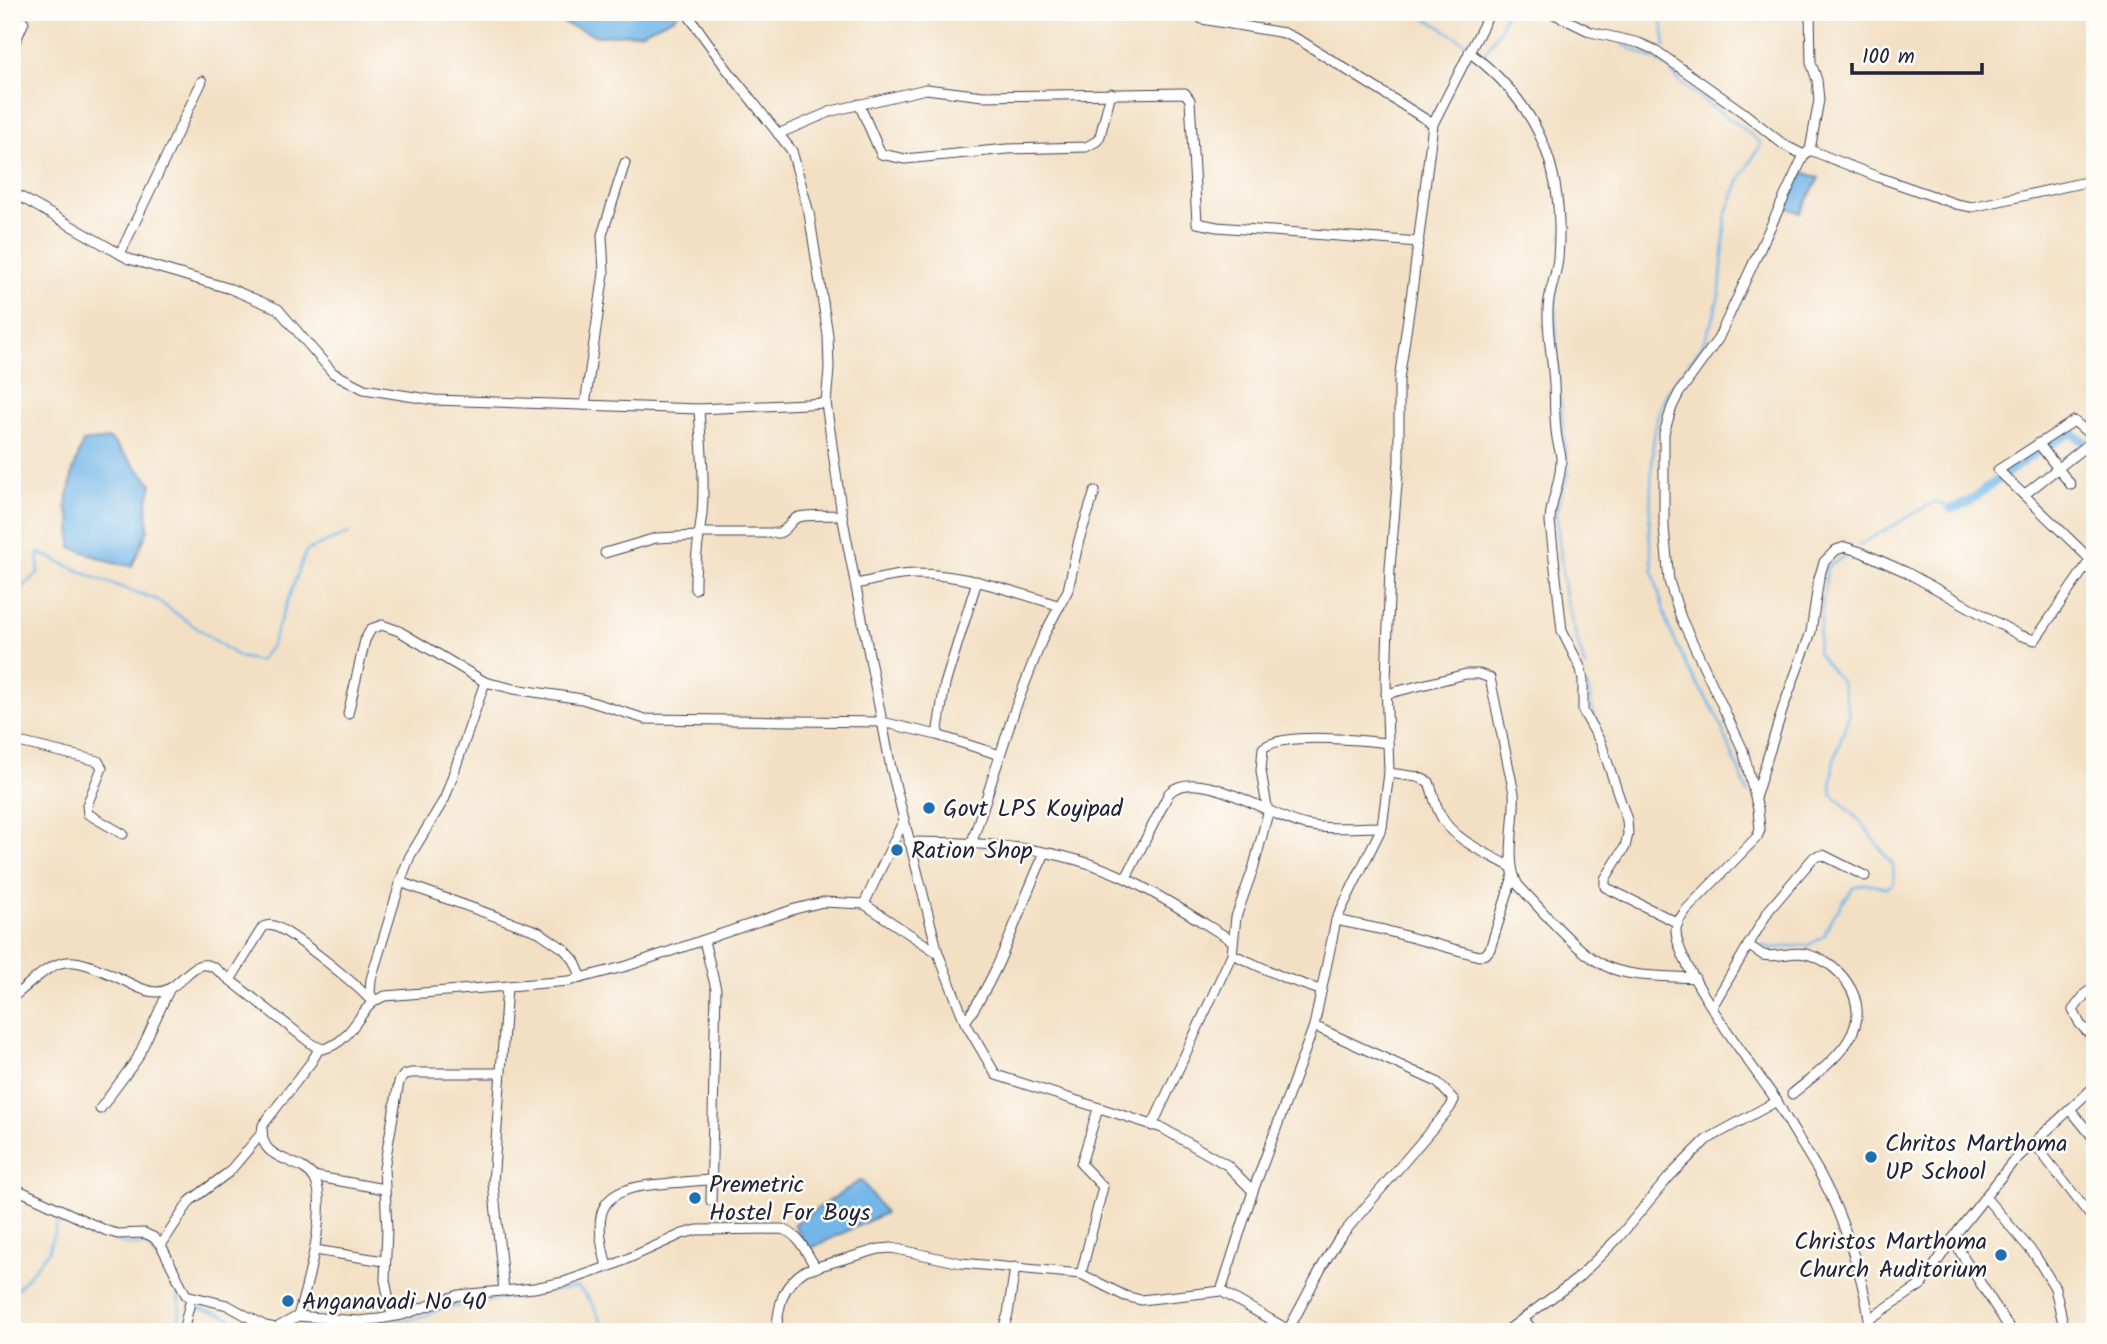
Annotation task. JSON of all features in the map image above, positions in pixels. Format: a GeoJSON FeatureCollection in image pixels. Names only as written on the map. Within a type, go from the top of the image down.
{"type":"FeatureCollection","features":[{"type":"Feature","properties":{"kind":"street"},"geometry":{"type":"LineString","coordinates":[[686,12],[726,68],[792,151],[809,213],[828,335],[829,369],[825,403],[842,515],[882,722],[938,953],[965,1022],[996,1075],[1162,1128],[1227,1165],[1253,1191]]}},
{"type":"Feature","properties":{"kind":"street"},"geometry":{"type":"LineString","coordinates":[[1195,12],[1202,19],[1284,33],[1433,124]]}},
{"type":"Feature","properties":{"kind":"street"},"geometry":{"type":"LineString","coordinates":[[1221,1291],[1253,1191],[1314,1026],[1336,920],[1382,827],[1389,773],[1386,694],[1390,568],[1399,461],[1399,380],[1433,124],[1490,12]]}},
{"type":"Feature","properties":{"kind":"street"},"geometry":{"type":"LineString","coordinates":[[1550,12],[1591,32],[1639,43],[1655,50],[1784,145],[1956,204],[1972,207],[2095,180]]}},
{"type":"Feature","properties":{"kind":"street"},"geometry":{"type":"LineString","coordinates":[[1810,12],[1811,62],[1817,80],[1819,100],[1807,152],[1718,339],[1679,393],[1664,433],[1664,527],[1669,581],[1681,618],[1743,750],[1760,821],[1756,836],[1686,910],[1678,923],[1676,933],[1695,978],[1712,1007],[1777,1101],[1791,1130],[1821,1176],[1856,1264],[1870,1332]]}},
{"type":"Feature","properties":{"kind":"street"},"geometry":{"type":"LineString","coordinates":[[12,49],[24,22]]}},
{"type":"Feature","properties":{"kind":"street"},"geometry":{"type":"LineString","coordinates":[[1469,52],[1505,81],[1534,121],[1551,164],[1557,188],[1560,230],[1558,262],[1548,309],[1556,427],[1561,458],[1550,522],[1562,631],[1581,668],[1583,711],[1601,743],[1627,820],[1625,847],[1607,875],[1605,887],[1678,923]]}},
{"type":"Feature","properties":{"kind":"street"},"geometry":{"type":"LineString","coordinates":[[120,254],[202,81]]}},
{"type":"Feature","properties":{"kind":"street"},"geometry":{"type":"LineString","coordinates":[[778,134],[832,111],[926,89],[983,96],[1178,92],[1189,95],[1197,223],[1217,228],[1419,242]]}},
{"type":"Feature","properties":{"kind":"street"},"geometry":{"type":"LineString","coordinates":[[859,104],[881,154],[905,159],[1007,149],[1073,148],[1092,145],[1100,136],[1111,93]]}},
{"type":"Feature","properties":{"kind":"street"},"geometry":{"type":"LineString","coordinates":[[585,405],[604,274],[602,235],[625,163]]}},
{"type":"Feature","properties":{"kind":"street"},"geometry":{"type":"LineString","coordinates":[[12,192],[128,259],[230,289],[278,309],[332,373],[364,389],[434,400],[699,410],[825,403]]}},
{"type":"Feature","properties":{"kind":"street"},"geometry":{"type":"LineString","coordinates":[[695,589],[694,562],[702,511],[699,410]]}},
{"type":"Feature","properties":{"kind":"street"},"geometry":{"type":"LineString","coordinates":[[1755,797],[1811,632],[1824,562],[1836,550],[1845,547],[1861,552],[1906,572],[2008,629],[2035,640],[2093,556],[2024,495],[1998,470],[2074,422],[2095,439],[2024,495]]}},
{"type":"Feature","properties":{"kind":"street"},"geometry":{"type":"LineString","coordinates":[[2038,443],[2071,485]]}},
{"type":"Feature","properties":{"kind":"street"},"geometry":{"type":"LineString","coordinates":[[972,842],[1043,637],[1068,590],[1079,540],[1095,491]]}},
{"type":"Feature","properties":{"kind":"street"},"geometry":{"type":"LineString","coordinates":[[605,553],[649,540],[699,534],[779,533],[785,531],[795,519],[842,515]]}},
{"type":"Feature","properties":{"kind":"street"},"geometry":{"type":"LineString","coordinates":[[856,584],[915,574],[977,581],[1059,607]]}},
{"type":"Feature","properties":{"kind":"street"},"geometry":{"type":"LineString","coordinates":[[937,735],[945,684],[977,581]]}},
{"type":"Feature","properties":{"kind":"street"},"geometry":{"type":"LineString","coordinates":[[348,714],[365,640],[371,629],[382,625],[399,631],[469,675],[485,682],[514,690],[582,699],[645,719],[882,722],[937,735],[1000,755]]}},
{"type":"Feature","properties":{"kind":"street"},"geometry":{"type":"LineString","coordinates":[[1336,920],[1479,956],[1490,949],[1512,871],[1516,812],[1514,793],[1490,678],[1479,674],[1466,674],[1386,694]]}},
{"type":"Feature","properties":{"kind":"street"},"geometry":{"type":"LineString","coordinates":[[373,1002],[370,993],[371,979],[400,882],[410,856],[445,797],[485,682]]}},
{"type":"Feature","properties":{"kind":"street"},"geometry":{"type":"LineString","coordinates":[[1152,1126],[1231,954],[1236,917],[1254,866],[1268,813],[1261,753],[1268,744],[1324,738],[1388,743]]}},
{"type":"Feature","properties":{"kind":"street"},"geometry":{"type":"LineString","coordinates":[[12,743],[19,742],[98,761],[102,768],[87,805],[88,814],[123,834]]}},
{"type":"Feature","properties":{"kind":"street"},"geometry":{"type":"LineString","coordinates":[[1389,773],[1418,777],[1429,782],[1438,811],[1446,824],[1460,837],[1512,871],[1518,885],[1589,956],[1607,967],[1628,973],[1695,978]]}},
{"type":"Feature","properties":{"kind":"street"},"geometry":{"type":"LineString","coordinates":[[1126,878],[1173,789],[1189,786],[1219,789],[1243,798],[1268,813],[1302,825],[1323,828],[1382,827]]}},
{"type":"Feature","properties":{"kind":"street"},"geometry":{"type":"LineString","coordinates":[[864,904],[904,820]]}},
{"type":"Feature","properties":{"kind":"street"},"geometry":{"type":"LineString","coordinates":[[909,842],[972,842],[1068,856],[1126,878],[1233,941]]}},
{"type":"Feature","properties":{"kind":"street"},"geometry":{"type":"LineString","coordinates":[[965,1022],[984,996],[1000,964],[1028,889],[1045,853]]}},
{"type":"Feature","properties":{"kind":"street"},"geometry":{"type":"LineString","coordinates":[[1712,1007],[1769,910],[1814,857],[1823,855],[1865,876]]}},
{"type":"Feature","properties":{"kind":"street"},"geometry":{"type":"LineString","coordinates":[[400,882],[538,932],[564,949],[574,961],[582,978]]}},
{"type":"Feature","properties":{"kind":"street"},"geometry":{"type":"LineString","coordinates":[[100,1109],[137,1059],[169,990],[200,965],[212,966],[319,1049],[343,1040],[373,1002],[385,996],[507,987],[582,978],[627,967],[795,909],[823,902],[864,904],[938,953]]}},
{"type":"Feature","properties":{"kind":"street"},"geometry":{"type":"LineString","coordinates":[[230,980],[263,927],[275,926],[327,963],[373,1002]]}},
{"type":"Feature","properties":{"kind":"street"},"geometry":{"type":"LineString","coordinates":[[704,942],[716,989],[711,1201]]}},
{"type":"Feature","properties":{"kind":"street"},"geometry":{"type":"LineString","coordinates":[[1748,945],[1763,955],[1793,952],[1826,961],[1842,975],[1853,991],[1858,1005],[1857,1018],[1844,1050],[1792,1094]]}},
{"type":"Feature","properties":{"kind":"street"},"geometry":{"type":"LineString","coordinates":[[1231,954],[1284,978],[1320,990]]}},
{"type":"Feature","properties":{"kind":"street"},"geometry":{"type":"LineString","coordinates":[[12,998],[50,968],[66,961],[90,964],[151,992],[169,990]]}},
{"type":"Feature","properties":{"kind":"street"},"geometry":{"type":"LineString","coordinates":[[504,1291],[493,1183],[507,987]]}},
{"type":"Feature","properties":{"kind":"street"},"geometry":{"type":"LineString","coordinates":[[2095,987],[2086,993],[2073,1010],[2080,1024],[2095,1040]]}},
{"type":"Feature","properties":{"kind":"street"},"geometry":{"type":"LineString","coordinates":[[776,1332],[783,1291],[799,1275],[880,1249],[892,1248],[961,1263],[1081,1274],[1125,1296],[1141,1300],[1221,1291],[1290,1331],[1341,1236],[1454,1100],[1437,1082],[1314,1026]]}},
{"type":"Feature","properties":{"kind":"street"},"geometry":{"type":"LineString","coordinates":[[319,1049],[263,1125],[262,1133],[268,1149],[313,1176],[384,1189]]}},
{"type":"Feature","properties":{"kind":"street"},"geometry":{"type":"LineString","coordinates":[[392,1316],[385,1280],[387,1228],[384,1168],[401,1077],[411,1073],[501,1073]]}},
{"type":"Feature","properties":{"kind":"street"},"geometry":{"type":"LineString","coordinates":[[1868,1320],[1921,1285],[1952,1239],[2012,1163],[2095,1086]]}},
{"type":"Feature","properties":{"kind":"street"},"geometry":{"type":"LineString","coordinates":[[1505,1332],[1577,1279],[1619,1237],[1668,1177],[1706,1140],[1777,1101]]}},
{"type":"Feature","properties":{"kind":"street"},"geometry":{"type":"LineString","coordinates":[[1081,1274],[1103,1187],[1081,1164],[1098,1109]]}},
{"type":"Feature","properties":{"kind":"street"},"geometry":{"type":"LineString","coordinates":[[2070,1110],[2095,1140]]}},
{"type":"Feature","properties":{"kind":"street"},"geometry":{"type":"LineString","coordinates":[[161,1245],[190,1201],[229,1172],[262,1133]]}},
{"type":"Feature","properties":{"kind":"street"},"geometry":{"type":"LineString","coordinates":[[2034,1143],[2095,1222]]}},
{"type":"Feature","properties":{"kind":"street"},"geometry":{"type":"LineString","coordinates":[[298,1316],[315,1250],[318,1201],[313,1176]]}},
{"type":"Feature","properties":{"kind":"street"},"geometry":{"type":"LineString","coordinates":[[607,1267],[601,1243],[600,1222],[606,1203],[614,1194],[630,1187],[711,1180]]}},
{"type":"Feature","properties":{"kind":"street"},"geometry":{"type":"LineString","coordinates":[[12,1187],[107,1231],[118,1234],[144,1233],[153,1237],[161,1245],[180,1287],[191,1298],[227,1305],[265,1326],[276,1328],[298,1316],[358,1321],[392,1316],[459,1295],[564,1282],[697,1230],[780,1229],[795,1235],[816,1268]]}},
{"type":"Feature","properties":{"kind":"street"},"geometry":{"type":"LineString","coordinates":[[1985,1197],[2035,1255],[2055,1288],[2065,1332]]}},
{"type":"Feature","properties":{"kind":"street"},"geometry":{"type":"LineString","coordinates":[[1952,1239],[2012,1332]]}},
{"type":"Feature","properties":{"kind":"street"},"geometry":{"type":"LineString","coordinates":[[315,1250],[384,1261]]}},
{"type":"Feature","properties":{"kind":"street"},"geometry":{"type":"LineString","coordinates":[[1002,1332],[1016,1267]]}},
{"type":"Feature","properties":{"kind":"street"},"geometry":{"type":"LineString","coordinates":[[183,1332],[191,1298]]}},
{"type":"Feature","properties":{"kind":"street"},"geometry":{"type":"LineString","coordinates":[[1523,1319],[1535,1332]]}},
{"type":"Feature","properties":{"kind":"water"},"geometry":{"type":"Polygon","coordinates":[[[533,12],[679,12],[675,17],[640,33],[598,36],[533,12]]]}},
{"type":"Feature","properties":{"kind":"water"},"geometry":{"type":"Polygon","coordinates":[[[1803,172],[1819,178],[1800,213],[1786,207],[1803,172]]]}},
{"type":"Feature","properties":{"kind":"water"},"geometry":{"type":"Polygon","coordinates":[[[110,439],[152,484],[147,503],[148,530],[132,566],[113,563],[71,547],[71,519],[66,508],[73,471],[83,442],[110,439]]]}},
{"type":"Feature","properties":{"kind":"water"},"geometry":{"type":"Polygon","coordinates":[[[861,1180],[885,1213],[809,1249],[794,1224],[861,1180]]]}},
{"type":"Feature","properties":{"kind":"waterway"},"geometry":{"type":"LineString","coordinates":[[1416,12],[1466,43]]}},
{"type":"Feature","properties":{"kind":"waterway"},"geometry":{"type":"LineString","coordinates":[[1484,54],[1499,31],[1506,12]]}},
{"type":"Feature","properties":{"kind":"waterway"},"geometry":{"type":"LineString","coordinates":[[1661,12],[1665,47]]}},
{"type":"Feature","properties":{"kind":"waterway"},"geometry":{"type":"LineString","coordinates":[[1622,44],[1666,66]]}},
{"type":"Feature","properties":{"kind":"waterway"},"geometry":{"type":"LineString","coordinates":[[1479,51],[1539,116],[1547,141]]}},
{"type":"Feature","properties":{"kind":"waterway"},"geometry":{"type":"LineString","coordinates":[[1666,65],[1686,88],[1761,144],[1739,181],[1726,216],[1720,291],[1714,316],[1702,346],[1667,391],[1657,418],[1653,443],[1649,533],[1653,572],[1668,626],[1690,672],[1716,714],[1748,793]]}},
{"type":"Feature","properties":{"kind":"waterway"},"geometry":{"type":"LineString","coordinates":[[1557,175],[1562,190],[1563,216]]}},
{"type":"Feature","properties":{"kind":"waterway"},"geometry":{"type":"LineString","coordinates":[[1563,233],[1563,248]]}},
{"type":"Feature","properties":{"kind":"waterway"},"geometry":{"type":"LineString","coordinates":[[1558,278],[1555,302],[1558,382],[1568,473],[1556,513],[1565,596],[1585,668]]}},
{"type":"Feature","properties":{"kind":"waterway"},"geometry":{"type":"LineString","coordinates":[[1951,509],[1968,502],[2026,459],[2071,432],[2095,451]]}},
{"type":"Feature","properties":{"kind":"waterway"},"geometry":{"type":"LineString","coordinates":[[1859,545],[1936,501],[1951,509]]}},
{"type":"Feature","properties":{"kind":"waterway"},"geometry":{"type":"LineString","coordinates":[[12,591],[16,593],[38,573],[39,553],[93,577],[155,599],[239,657],[259,661],[271,646],[306,551],[349,533]]}},
{"type":"Feature","properties":{"kind":"waterway"},"geometry":{"type":"LineString","coordinates":[[1758,945],[1773,948],[1809,945],[1824,936],[1830,921],[1853,888],[1866,884],[1887,888],[1894,883],[1893,865],[1861,822],[1831,793],[1833,764],[1849,714],[1842,683],[1817,652],[1827,568],[1848,553]]}},
{"type":"Feature","properties":{"kind":"waterway"},"geometry":{"type":"LineString","coordinates":[[1587,685],[1597,727]]}},
{"type":"Feature","properties":{"kind":"waterway"},"geometry":{"type":"LineString","coordinates":[[12,1287],[17,1289],[48,1252],[57,1223],[67,1222],[128,1245],[146,1245],[169,1274],[178,1296],[180,1319],[177,1332]]}},
{"type":"Feature","properties":{"kind":"waterway"},"geometry":{"type":"LineString","coordinates":[[290,1332],[316,1326],[391,1323],[421,1317],[440,1309],[578,1287],[592,1303],[606,1332]]}},
{"type":"Feature","properties":{"kind":"waterway"},"geometry":{"type":"LineString","coordinates":[[196,1308],[220,1314],[257,1332]]}},
{"type":"Feature","properties":{"kind":"place","name":"Govt LPS Koyipad"},"geometry":{"type":"Point","coordinates":[929,808]}},
{"type":"Feature","properties":{"kind":"place","name":"Ration Shop"},"geometry":{"type":"Point","coordinates":[897,850]}},
{"type":"Feature","properties":{"kind":"place","name":"Chritos Marthoma UP School"},"geometry":{"type":"Point","coordinates":[1871,1157]}},
{"type":"Feature","properties":{"kind":"place","name":"Premetric Hostel For Boys"},"geometry":{"type":"Point","coordinates":[695,1198]}},
{"type":"Feature","properties":{"kind":"place","name":"Christos Marthoma Church Auditorium"},"geometry":{"type":"Point","coordinates":[2001,1255]}},
{"type":"Feature","properties":{"kind":"place","name":"Anganavadi No 40"},"geometry":{"type":"Point","coordinates":[288,1301]}}]}
